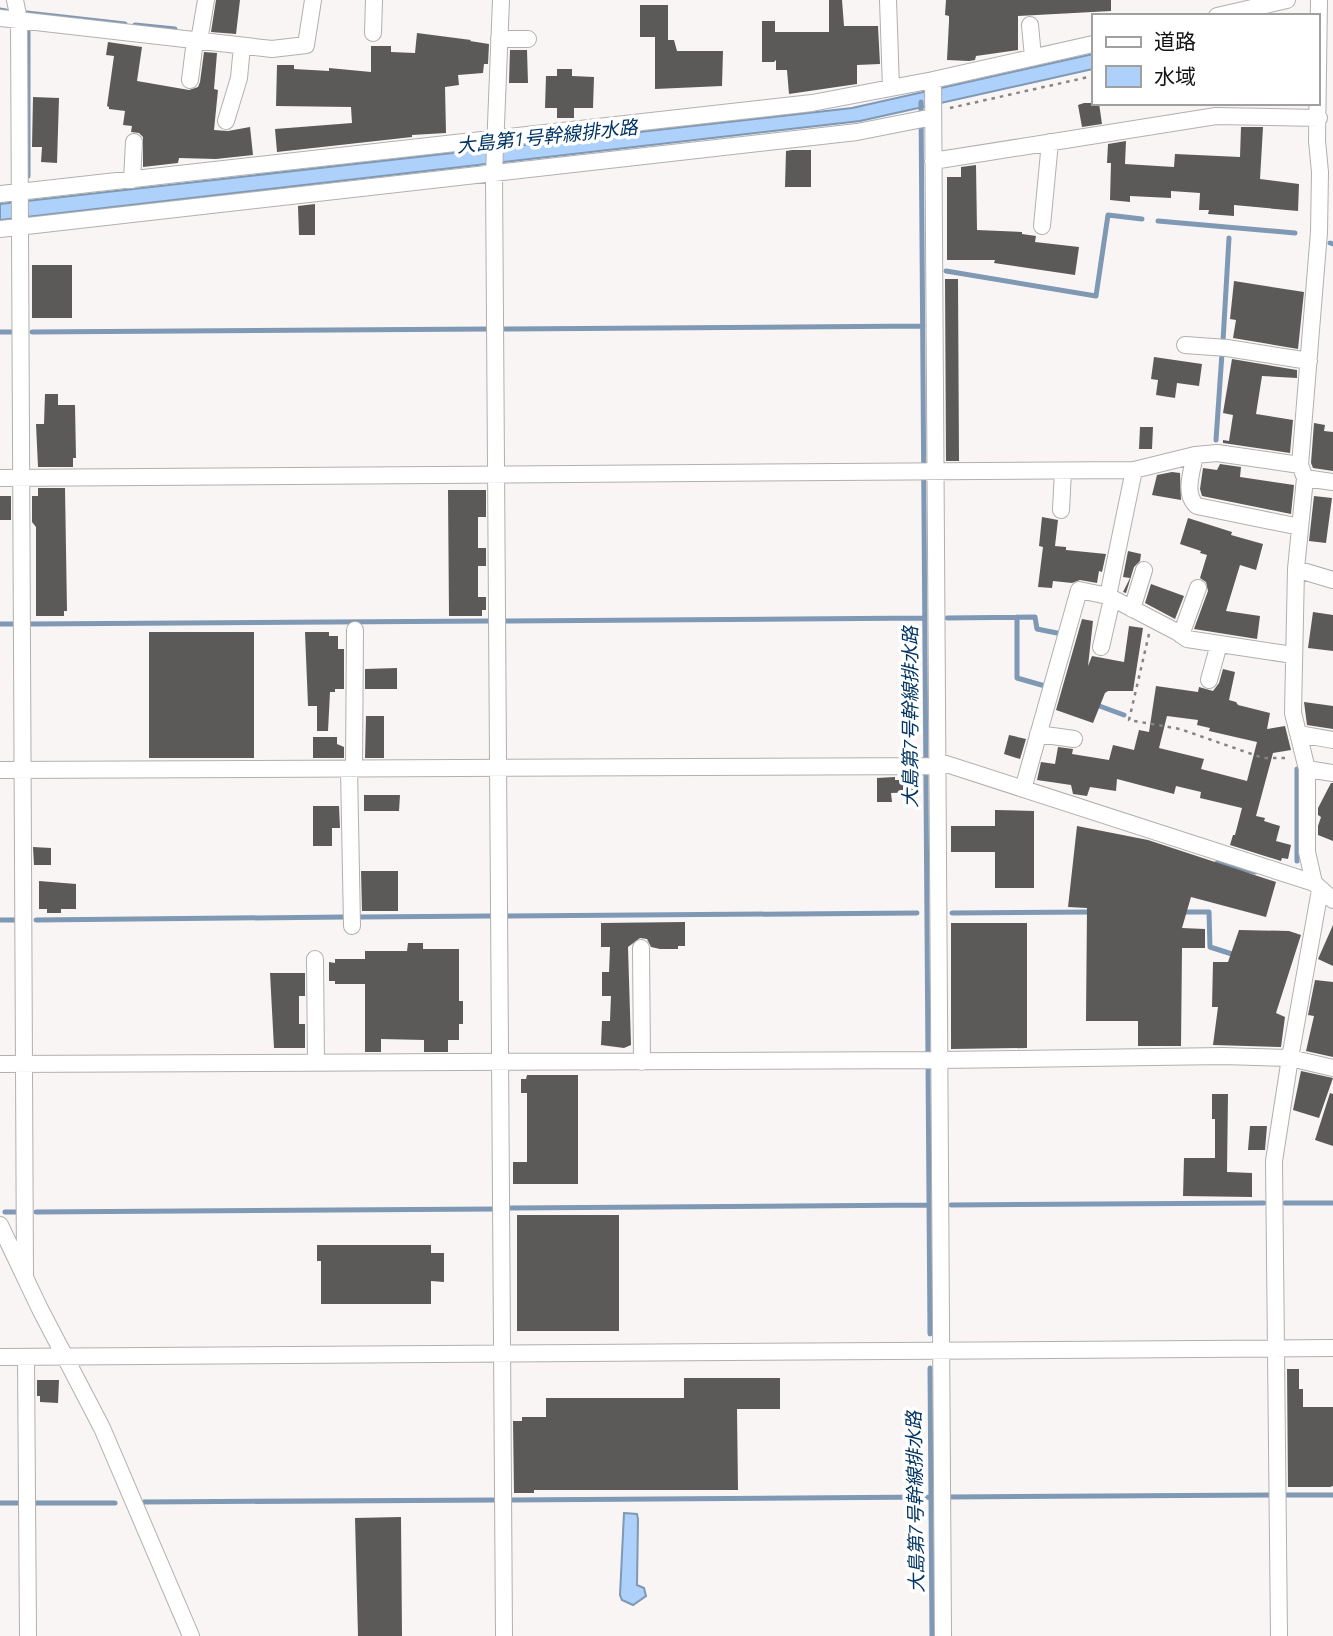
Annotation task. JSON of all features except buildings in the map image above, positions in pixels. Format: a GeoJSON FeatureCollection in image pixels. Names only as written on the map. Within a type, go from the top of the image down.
{"type":"FeatureCollection","features":[{"type":"Feature","properties":{"kind":"street"},"geometry":{"type":"LineString","coordinates":[[15,0],[19,20],[23,478],[25,1278]]}},
{"type":"Feature","properties":{"kind":"street"},"geometry":{"type":"LineString","coordinates":[[190,80],[206,0]]}},
{"type":"Feature","properties":{"kind":"street"},"geometry":{"type":"LineString","coordinates":[[0,18],[272,49],[306,45],[313,0]]}},
{"type":"Feature","properties":{"kind":"street"},"geometry":{"type":"LineString","coordinates":[[373,33],[374,0]]}},
{"type":"Feature","properties":{"kind":"street"},"geometry":{"type":"LineString","coordinates":[[501,0],[494,172],[505,1636]]}},
{"type":"Feature","properties":{"kind":"street"},"geometry":{"type":"LineString","coordinates":[[888,0],[891,88]]}},
{"type":"Feature","properties":{"kind":"street"},"geometry":{"type":"LineString","coordinates":[[1226,14],[1287,0]]}},
{"type":"Feature","properties":{"kind":"street"},"geometry":{"type":"LineString","coordinates":[[1279,1636],[1274,1161],[1290,1058],[1322,891],[1307,852],[1306,763],[1293,713],[1296,569],[1309,361],[1326,234],[1318,118],[1326,79],[1320,1]]}},
{"type":"Feature","properties":{"kind":"street"},"geometry":{"type":"LineString","coordinates":[[1030,25],[1032,57]]}},
{"type":"Feature","properties":{"kind":"street"},"geometry":{"type":"LineString","coordinates":[[499,38],[528,39]]}},
{"type":"Feature","properties":{"kind":"street"},"geometry":{"type":"LineString","coordinates":[[0,194],[19,195],[132,180],[494,142],[812,103],[933,83],[1092,44]]}},
{"type":"Feature","properties":{"kind":"street"},"geometry":{"type":"LineString","coordinates":[[226,121],[239,78],[242,46]]}},
{"type":"Feature","properties":{"kind":"street"},"geometry":{"type":"LineString","coordinates":[[933,83],[929,115],[933,161],[927,472],[932,765],[932,1060],[941,1350],[943,1636]]}},
{"type":"Feature","properties":{"kind":"street"},"geometry":{"type":"LineString","coordinates":[[0,229],[857,132],[929,115]]}},
{"type":"Feature","properties":{"kind":"street"},"geometry":{"type":"LineString","coordinates":[[933,161],[1216,116],[1318,118]]}},
{"type":"Feature","properties":{"kind":"street"},"geometry":{"type":"LineString","coordinates":[[132,180],[134,142]]}},
{"type":"Feature","properties":{"kind":"street"},"geometry":{"type":"LineString","coordinates":[[1042,226],[1050,142]]}},
{"type":"Feature","properties":{"kind":"street"},"geometry":{"type":"LineString","coordinates":[[1185,345],[1227,348],[1309,361]]}},
{"type":"Feature","properties":{"kind":"street"},"geometry":{"type":"LineString","coordinates":[[0,478],[1133,470],[1195,455],[1217,453],[1302,472],[1333,482]]}},
{"type":"Feature","properties":{"kind":"street"},"geometry":{"type":"LineString","coordinates":[[1195,455],[1189,493],[1191,502],[1197,506],[1300,527]]}},
{"type":"Feature","properties":{"kind":"street"},"geometry":{"type":"LineString","coordinates":[[1101,647],[1133,470]]}},
{"type":"Feature","properties":{"kind":"street"},"geometry":{"type":"LineString","coordinates":[[1061,510],[1063,471]]}},
{"type":"Feature","properties":{"kind":"street"},"geometry":{"type":"LineString","coordinates":[[1296,569],[1333,580]]}},
{"type":"Feature","properties":{"kind":"street"},"geometry":{"type":"LineString","coordinates":[[1132,608],[1144,570]]}},
{"type":"Feature","properties":{"kind":"street"},"geometry":{"type":"LineString","coordinates":[[1181,635],[1198,588]]}},
{"type":"Feature","properties":{"kind":"street"},"geometry":{"type":"LineString","coordinates":[[1023,789],[1079,590],[1110,598],[1187,639],[1293,655]]}},
{"type":"Feature","properties":{"kind":"street"},"geometry":{"type":"LineString","coordinates":[[352,926],[355,630]]}},
{"type":"Feature","properties":{"kind":"street"},"geometry":{"type":"LineString","coordinates":[[1209,680],[1219,644]]}},
{"type":"Feature","properties":{"kind":"street"},"geometry":{"type":"LineString","coordinates":[[1038,734],[1074,739]]}},
{"type":"Feature","properties":{"kind":"street"},"geometry":{"type":"LineString","coordinates":[[1299,734],[1333,740]]}},
{"type":"Feature","properties":{"kind":"street"},"geometry":{"type":"LineString","coordinates":[[1306,763],[1333,773]]}},
{"type":"Feature","properties":{"kind":"street"},"geometry":{"type":"LineString","coordinates":[[0,770],[932,765],[1023,789],[1322,891]]}},
{"type":"Feature","properties":{"kind":"street"},"geometry":{"type":"LineString","coordinates":[[641,948],[642,1062]]}},
{"type":"Feature","properties":{"kind":"street"},"geometry":{"type":"LineString","coordinates":[[315,958],[316,1063]]}},
{"type":"Feature","properties":{"kind":"street"},"geometry":{"type":"LineString","coordinates":[[0,1064],[501,1063],[1223,1056],[1290,1058],[1333,1068]]}},
{"type":"Feature","properties":{"kind":"street"},"geometry":{"type":"LineString","coordinates":[[0,1225],[102,1428],[191,1636]]}},
{"type":"Feature","properties":{"kind":"street"},"geometry":{"type":"LineString","coordinates":[[0,1357],[1333,1348]]}},
{"type":"Feature","properties":{"kind":"street"},"geometry":{"type":"LineString","coordinates":[[26,1357],[28,1636]]}},
{"type":"Feature","properties":{"kind":"path"},"geometry":{"type":"LineString","coordinates":[[929,115],[1092,76]]}},
{"type":"Feature","properties":{"kind":"path"},"geometry":{"type":"LineString","coordinates":[[1152,619],[1129,720],[1180,729],[1263,758],[1306,763]]}},
{"type":"Feature","properties":{"kind":"water"},"geometry":{"type":"Polygon","coordinates":[[[1092,54],[1092,69],[860,121],[0,220],[0,204],[852,108],[1092,54]]]}},
{"type":"Feature","properties":{"kind":"water"},"geometry":{"type":"Polygon","coordinates":[[[624,1513],[637,1514],[637,1585],[644,1588],[646,1596],[633,1605],[622,1600],[620,1595],[624,1513]]]}},
{"type":"Feature","properties":{"kind":"waterway"},"geometry":{"type":"LineString","coordinates":[[0,10],[6,11]]}},
{"type":"Feature","properties":{"kind":"waterway"},"geometry":{"type":"LineString","coordinates":[[27,13],[125,24]]}},
{"type":"Feature","properties":{"kind":"waterway"},"geometry":{"type":"LineString","coordinates":[[135,25],[175,29]]}},
{"type":"Feature","properties":{"kind":"waterway"},"geometry":{"type":"LineString","coordinates":[[28,29],[28,176]]}},
{"type":"Feature","properties":{"kind":"waterway","name":"大島第7号幹線排水路"},"geometry":{"type":"LineString","coordinates":[[921,102],[930,1334]]}},
{"type":"Feature","properties":{"kind":"waterway"},"geometry":{"type":"LineString","coordinates":[[946,271],[1096,296],[1108,215],[1142,219]]}},
{"type":"Feature","properties":{"kind":"waterway"},"geometry":{"type":"LineString","coordinates":[[1158,221],[1295,233]]}},
{"type":"Feature","properties":{"kind":"waterway"},"geometry":{"type":"LineString","coordinates":[[1223,341],[1229,238]]}},
{"type":"Feature","properties":{"kind":"waterway"},"geometry":{"type":"LineString","coordinates":[[505,329],[923,326]]}},
{"type":"Feature","properties":{"kind":"waterway"},"geometry":{"type":"LineString","coordinates":[[32,332],[489,329]]}},
{"type":"Feature","properties":{"kind":"waterway"},"geometry":{"type":"LineString","coordinates":[[0,332],[12,332]]}},
{"type":"Feature","properties":{"kind":"waterway"},"geometry":{"type":"LineString","coordinates":[[1216,440],[1222,353]]}},
{"type":"Feature","properties":{"kind":"waterway"},"geometry":{"type":"LineString","coordinates":[[1017,617],[1017,678],[1045,686]]}},
{"type":"Feature","properties":{"kind":"waterway"},"geometry":{"type":"LineString","coordinates":[[947,618],[1035,617],[1037,629],[1057,633]]}},
{"type":"Feature","properties":{"kind":"waterway"},"geometry":{"type":"LineString","coordinates":[[506,621],[925,618]]}},
{"type":"Feature","properties":{"kind":"waterway"},"geometry":{"type":"LineString","coordinates":[[31,624],[488,621]]}},
{"type":"Feature","properties":{"kind":"waterway"},"geometry":{"type":"LineString","coordinates":[[0,624],[14,624]]}},
{"type":"Feature","properties":{"kind":"waterway"},"geometry":{"type":"LineString","coordinates":[[1094,704],[1124,715]]}},
{"type":"Feature","properties":{"kind":"waterway"},"geometry":{"type":"LineString","coordinates":[[1297,769],[1297,861]]}},
{"type":"Feature","properties":{"kind":"waterway"},"geometry":{"type":"LineString","coordinates":[[1217,863],[1255,872]]}},
{"type":"Feature","properties":{"kind":"waterway"},"geometry":{"type":"LineString","coordinates":[[952,913],[1091,912]]}},
{"type":"Feature","properties":{"kind":"waterway"},"geometry":{"type":"LineString","coordinates":[[1182,912],[1209,912],[1210,947],[1235,955]]}},
{"type":"Feature","properties":{"kind":"waterway"},"geometry":{"type":"LineString","coordinates":[[508,916],[917,913]]}},
{"type":"Feature","properties":{"kind":"waterway"},"geometry":{"type":"LineString","coordinates":[[361,917],[491,916]]}},
{"type":"Feature","properties":{"kind":"waterway"},"geometry":{"type":"LineString","coordinates":[[36,920],[344,917]]}},
{"type":"Feature","properties":{"kind":"waterway"},"geometry":{"type":"LineString","coordinates":[[0,920],[16,920]]}},
{"type":"Feature","properties":{"kind":"waterway"},"geometry":{"type":"LineString","coordinates":[[951,1205],[1264,1203]]}},
{"type":"Feature","properties":{"kind":"waterway"},"geometry":{"type":"LineString","coordinates":[[1285,1203],[1333,1203]]}},
{"type":"Feature","properties":{"kind":"waterway"},"geometry":{"type":"LineString","coordinates":[[511,1208],[929,1205]]}},
{"type":"Feature","properties":{"kind":"waterway"},"geometry":{"type":"LineString","coordinates":[[36,1212],[495,1209]]}},
{"type":"Feature","properties":{"kind":"waterway"},"geometry":{"type":"LineString","coordinates":[[5,1212],[18,1212]]}},
{"type":"Feature","properties":{"kind":"waterway","name":"大島第7号幹線排水路"},"geometry":{"type":"LineString","coordinates":[[930,1368],[932,1636]]}},
{"type":"Feature","properties":{"kind":"waterway"},"geometry":{"type":"LineString","coordinates":[[950,1497],[1269,1495]]}},
{"type":"Feature","properties":{"kind":"waterway"},"geometry":{"type":"LineString","coordinates":[[1285,1495],[1333,1495]]}},
{"type":"Feature","properties":{"kind":"waterway"},"geometry":{"type":"LineString","coordinates":[[511,1500],[931,1497]]}},
{"type":"Feature","properties":{"kind":"waterway"},"geometry":{"type":"LineString","coordinates":[[144,1502],[496,1500]]}},
{"type":"Feature","properties":{"kind":"waterway"},"geometry":{"type":"LineString","coordinates":[[0,1503],[20,1503]]}},
{"type":"Feature","properties":{"kind":"waterway"},"geometry":{"type":"LineString","coordinates":[[36,1503],[115,1503]]}},
{"type":"Feature","properties":{"kind":"water label","name":"大島第1号幹線排水路"},"geometry":{"type":"Point","coordinates":[547,136]}}]}
